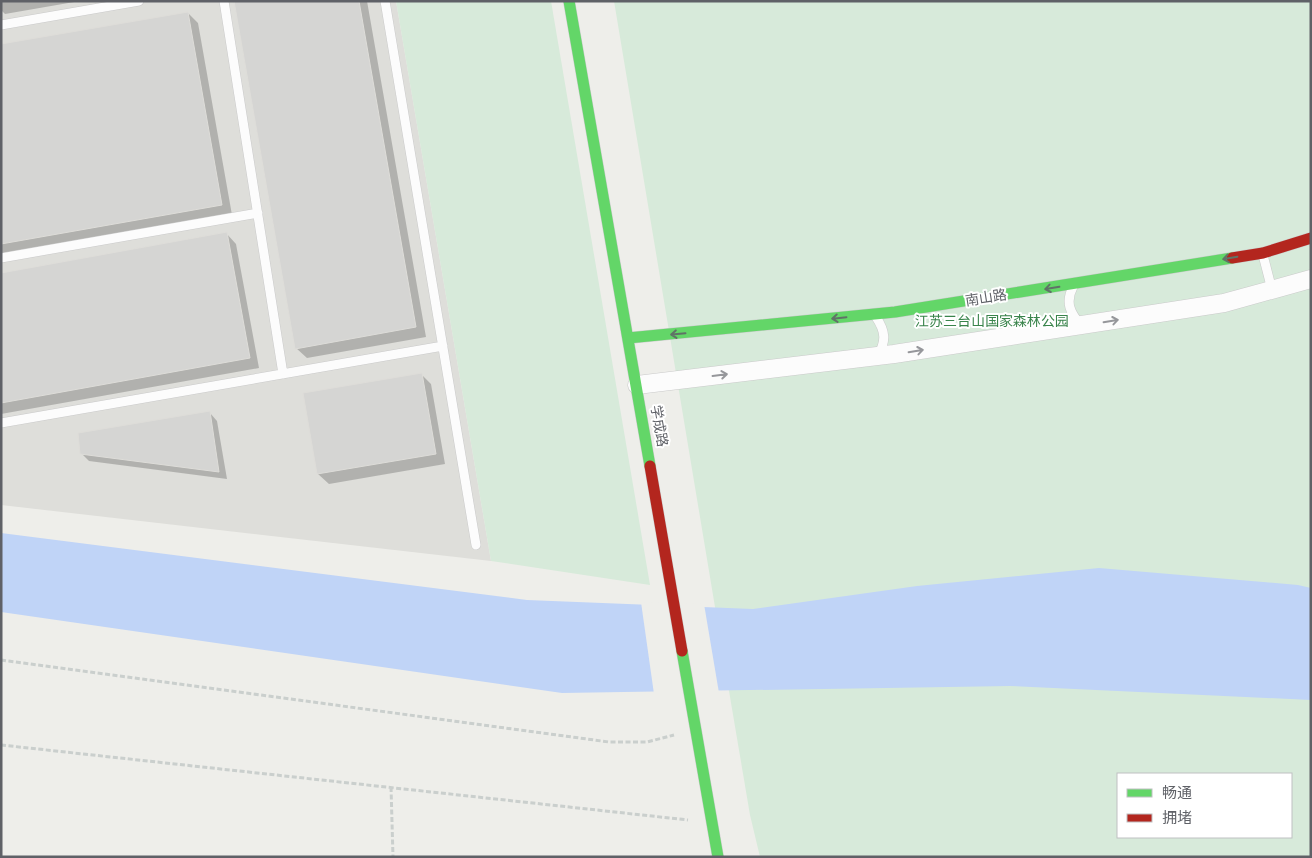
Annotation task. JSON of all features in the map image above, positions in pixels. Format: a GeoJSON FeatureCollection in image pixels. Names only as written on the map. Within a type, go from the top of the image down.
{"type":"FeatureCollection","features":[{"type":"Feature","properties":{"kind":"street","name":"学成路"},"geometry":{"type":"LineString","coordinates":[[569,1],[718,857]]}},
{"type":"Feature","properties":{"kind":"street","name":"南山路"},"geometry":{"type":"LineString","coordinates":[[628,338],[874,314],[1075,285],[1263,253],[1311,238]]}},
{"type":"Feature","properties":{"kind":"street"},"geometry":{"type":"LineString","coordinates":[[637,385],[878,356],[1224,303],[1311,279]]}},
{"type":"Feature","properties":{"kind":"lane"},"geometry":{"type":"LineString","coordinates":[[1,25],[139,1]]}},
{"type":"Feature","properties":{"kind":"lane"},"geometry":{"type":"LineString","coordinates":[[224,1],[283,374]]}},
{"type":"Feature","properties":{"kind":"lane"},"geometry":{"type":"LineString","coordinates":[[385,1],[476,545]]}},
{"type":"Feature","properties":{"kind":"lane"},"geometry":{"type":"LineString","coordinates":[[1,258],[258,213]]}},
{"type":"Feature","properties":{"kind":"lane"},"geometry":{"type":"LineString","coordinates":[[1263,253],[1272,290]]}},
{"type":"Feature","properties":{"kind":"lane"},"geometry":{"type":"LineString","coordinates":[[1075,285],[1068,297],[1071,314],[1081,325]]}},
{"type":"Feature","properties":{"kind":"lane"},"geometry":{"type":"LineString","coordinates":[[874,314],[883,328],[885,342],[878,356]]}},
{"type":"Feature","properties":{"kind":"lane"},"geometry":{"type":"LineString","coordinates":[[1,423],[443,346]]}},
{"type":"Feature","properties":{"kind":"path"},"geometry":{"type":"LineString","coordinates":[[1,660],[609,742],[647,742],[695,729]]}},
{"type":"Feature","properties":{"kind":"path"},"geometry":{"type":"LineString","coordinates":[[1,745],[711,822]]}},
{"type":"Feature","properties":{"kind":"path"},"geometry":{"type":"LineString","coordinates":[[391,787],[393,857]]}},
{"type":"Feature","properties":{"kind":"shaded area"},"geometry":{"type":"Polygon","coordinates":[[[1,1],[396,1],[491,561],[1,505],[1,1]]]}},
{"type":"Feature","properties":{"kind":"green space"},"geometry":{"type":"Polygon","coordinates":[[[396,1],[551,1],[650,585],[491,561],[396,1]]]}},
{"type":"Feature","properties":{"kind":"green space","name":"江苏三台山国家森林公园"},"geometry":{"type":"Polygon","coordinates":[[[614,1],[1311,1],[1311,857],[760,857],[750,815],[614,1]]]}},
{"type":"Feature","properties":{"kind":"water"},"geometry":{"type":"Polygon","coordinates":[[[1,533],[527,600],[753,609],[917,586],[1099,568],[1298,585],[1311,588],[1311,700],[1010,686],[562,693],[1,612],[1,533]]]}},
{"type":"Feature","properties":{"kind":"pier"},"geometry":{"type":"Polygon","coordinates":[[[641,602],[704,604],[719,693],[654,694],[641,602]]]}},
{"type":"Feature","properties":{"kind":"building"},"geometry":{"type":"Polygon","coordinates":[[[234,1],[359,1],[416,327],[295,349],[234,1]]]}},
{"type":"Feature","properties":{"kind":"building"},"geometry":{"type":"Polygon","coordinates":[[[188,12],[222,205],[1,244],[1,44],[188,12]]]}},
{"type":"Feature","properties":{"kind":"building"},"geometry":{"type":"Polygon","coordinates":[[[227,232],[250,358],[1,403],[1,273],[227,232]]]}},
{"type":"Feature","properties":{"kind":"building"},"geometry":{"type":"Polygon","coordinates":[[[422,373],[436,454],[317,474],[303,393],[422,373]]]}},
{"type":"Feature","properties":{"kind":"building"},"geometry":{"type":"Polygon","coordinates":[[[210,411],[219,472],[80,454],[78,433],[210,411]]]}},
{"type":"Feature","properties":{"kind":"traffic: fast"},"geometry":{"type":"LineString","coordinates":[[569,1],[650,466]]}},
{"type":"Feature","properties":{"kind":"traffic: fast"},"geometry":{"type":"LineString","coordinates":[[628,338],[895,312],[1232,258]]}},
{"type":"Feature","properties":{"kind":"traffic: fast"},"geometry":{"type":"LineString","coordinates":[[682,651],[718,857]]}},
{"type":"Feature","properties":{"kind":"traffic: jam"},"geometry":{"type":"LineString","coordinates":[[1232,258],[1263,253],[1311,238]]}},
{"type":"Feature","properties":{"kind":"traffic: jam"},"geometry":{"type":"LineString","coordinates":[[650,466],[682,651]]}}]}
